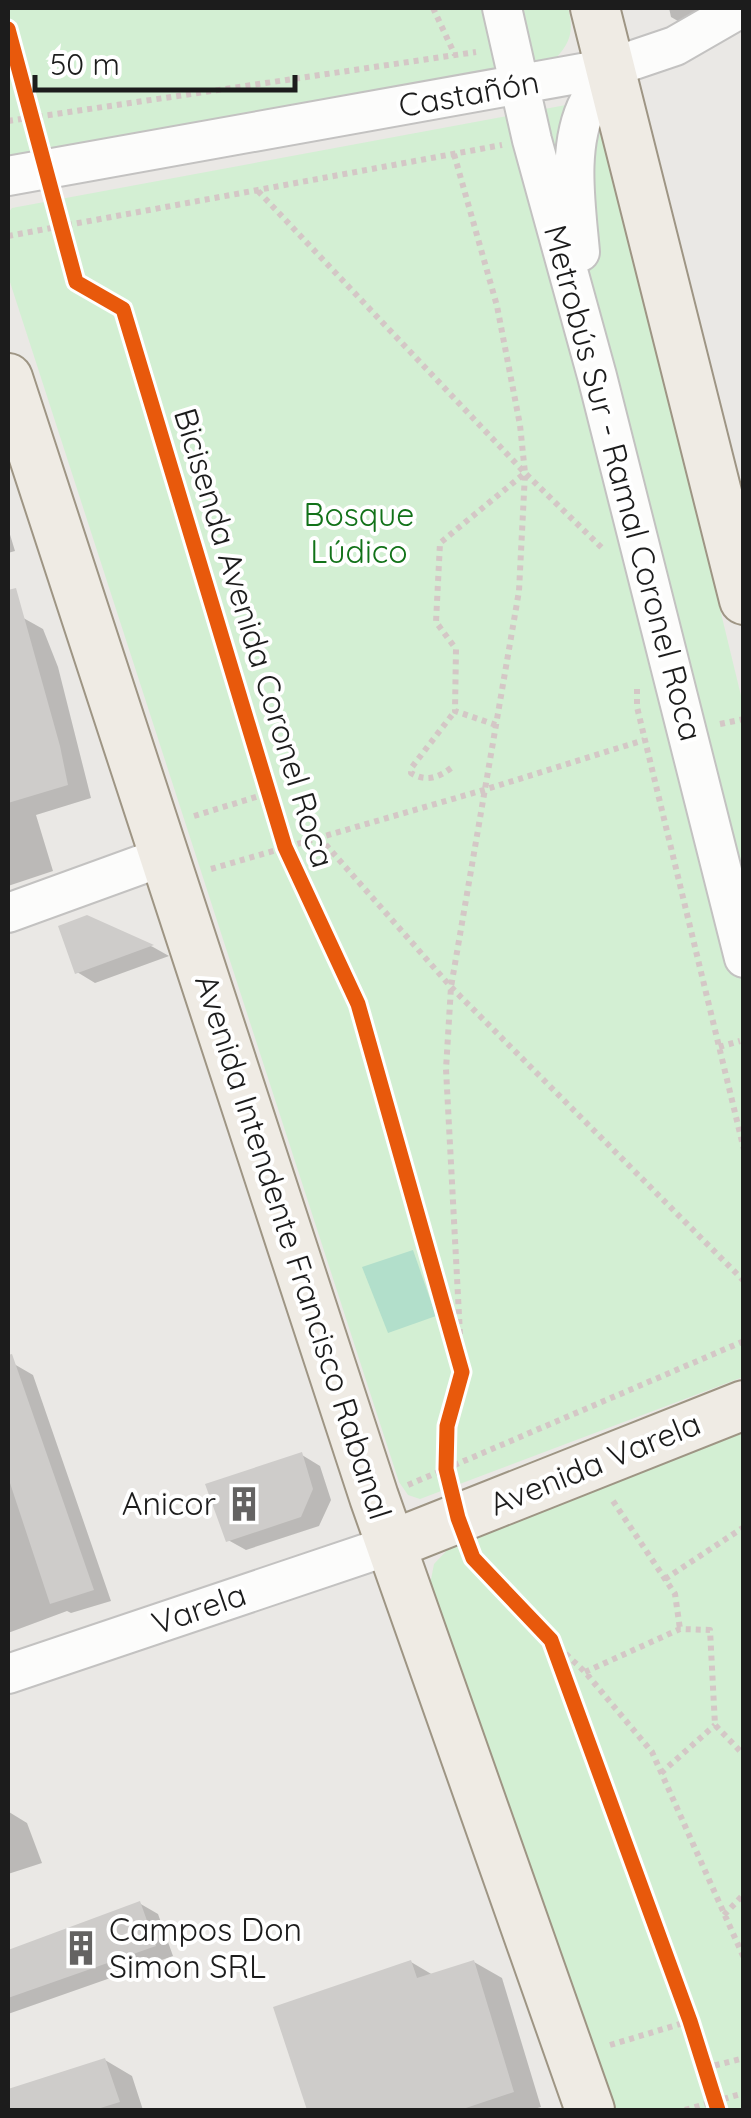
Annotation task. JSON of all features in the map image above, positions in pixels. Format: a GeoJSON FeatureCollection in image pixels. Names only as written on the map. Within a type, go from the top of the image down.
{"type":"FeatureCollection","features":[{"type":"Feature","properties":{"kind":"main road"},"geometry":{"type":"LineString","coordinates":[[595,8],[744,600]]}},
{"type":"Feature","properties":{"kind":"main road","name":"Avenida Intendente Francisco Rabanal"},"geometry":{"type":"LineString","coordinates":[[8,378],[374,1497],[590,2110]]}},
{"type":"Feature","properties":{"kind":"main road","name":"Avenida Varela"},"geometry":{"type":"LineString","coordinates":[[391,1545],[744,1406]]}},
{"type":"Feature","properties":{"kind":"street","name":"Metrobús Sur - Ramal Coronel Roca"},"geometry":{"type":"LineString","coordinates":[[502,8],[532,140],[588,340],[744,958]]}},
{"type":"Feature","properties":{"kind":"street","name":"Castañón"},"geometry":{"type":"LineString","coordinates":[[8,176],[610,68],[676,46],[742,8]]}},
{"type":"Feature","properties":{"kind":"street"},"geometry":{"type":"LineString","coordinates":[[588,340],[575,176],[587,104],[610,68]]}},
{"type":"Feature","properties":{"kind":"street"},"geometry":{"type":"LineString","coordinates":[[8,914],[164,854]]}},
{"type":"Feature","properties":{"kind":"street","name":"Varela"},"geometry":{"type":"LineString","coordinates":[[8,1674],[391,1545]]}},
{"type":"Feature","properties":{"kind":"path"},"geometry":{"type":"LineString","coordinates":[[433,8],[454,55]]}},
{"type":"Feature","properties":{"kind":"path"},"geometry":{"type":"LineString","coordinates":[[8,122],[510,47]]}},
{"type":"Feature","properties":{"kind":"path"},"geometry":{"type":"LineString","coordinates":[[26,100],[66,245]]}},
{"type":"Feature","properties":{"kind":"path"},"geometry":{"type":"LineString","coordinates":[[8,236],[532,140]]}},
{"type":"Feature","properties":{"kind":"path"},"geometry":{"type":"LineString","coordinates":[[454,154],[496,306],[520,425],[525,472],[519,591],[451,987],[446,1069],[462,1372],[457,1390]]}},
{"type":"Feature","properties":{"kind":"path"},"geometry":{"type":"LineString","coordinates":[[257,190],[606,552]]}},
{"type":"Feature","properties":{"kind":"path"},"geometry":{"type":"LineString","coordinates":[[451,768],[438,778],[411,773],[455,712],[456,649],[436,622],[440,543],[525,472]]}},
{"type":"Feature","properties":{"kind":"path"},"geometry":{"type":"LineString","coordinates":[[455,712],[496,725]]}},
{"type":"Feature","properties":{"kind":"path"},"geometry":{"type":"LineString","coordinates":[[164,854],[285,847],[645,740],[744,719]]}},
{"type":"Feature","properties":{"kind":"path"},"geometry":{"type":"LineString","coordinates":[[164,854],[269,793]]}},
{"type":"Feature","properties":{"kind":"path"},"geometry":{"type":"LineString","coordinates":[[319,837],[451,987],[744,1281]]}},
{"type":"Feature","properties":{"kind":"path"},"geometry":{"type":"LineString","coordinates":[[719,1047],[740,1041]]}},
{"type":"Feature","properties":{"kind":"path"},"geometry":{"type":"LineString","coordinates":[[442,1298],[462,1372]]}},
{"type":"Feature","properties":{"kind":"path"},"geometry":{"type":"LineString","coordinates":[[374,1497],[446,1462],[744,1341]]}},
{"type":"Feature","properties":{"kind":"path"},"geometry":{"type":"LineString","coordinates":[[446,1462],[458,1518]]}},
{"type":"Feature","properties":{"kind":"path"},"geometry":{"type":"LineString","coordinates":[[612,1501],[675,1594],[680,1629]]}},
{"type":"Feature","properties":{"kind":"path"},"geometry":{"type":"LineString","coordinates":[[664,1579],[744,1528]]}},
{"type":"Feature","properties":{"kind":"path"},"geometry":{"type":"LineString","coordinates":[[538,1626],[585,1672],[652,1752],[744,1958]]}},
{"type":"Feature","properties":{"kind":"path"},"geometry":{"type":"LineString","coordinates":[[585,1672],[680,1629],[710,1630],[715,1725],[744,1754]]}},
{"type":"Feature","properties":{"kind":"path"},"geometry":{"type":"LineString","coordinates":[[551,1640],[564,1676]]}},
{"type":"Feature","properties":{"kind":"path"},"geometry":{"type":"LineString","coordinates":[[661,1772],[715,1725]]}},
{"type":"Feature","properties":{"kind":"path"},"geometry":{"type":"LineString","coordinates":[[724,1915],[744,1894]]}},
{"type":"Feature","properties":{"kind":"path"},"geometry":{"type":"LineString","coordinates":[[684,2003],[717,2106]]}},
{"type":"Feature","properties":{"kind":"path"},"geometry":{"type":"LineString","coordinates":[[572,2056],[698,2045],[744,2058]]}},
{"type":"Feature","properties":{"kind":"path"},"geometry":{"type":"LineString","coordinates":[[685,2110],[717,2106],[744,2093]]}},
{"type":"Feature","properties":{"kind":"green space"},"geometry":{"type":"Polygon","coordinates":[[[8,8],[568,8],[571,25],[566,45],[550,64],[8,159],[8,8]]]}},
{"type":"Feature","properties":{"kind":"green space","name":"Bosque Lúdico"},"geometry":{"type":"Polygon","coordinates":[[[566,105],[590,117],[607,142],[743,704],[743,1377],[420,1499],[408,1495],[399,1482],[8,276],[8,213],[12,208],[566,105]]]}},
{"type":"Feature","properties":{"kind":"green space"},"geometry":{"type":"Polygon","coordinates":[[[413,1250],[436,1316],[388,1333],[362,1267],[413,1250]]]}},
{"type":"Feature","properties":{"kind":"green space"},"geometry":{"type":"Polygon","coordinates":[[[743,1433],[743,2110],[611,2110],[429,1590],[434,1564],[451,1546],[743,1433]]]}},
{"type":"Feature","properties":{"kind":"building"},"geometry":{"type":"Polygon","coordinates":[[[16,588],[68,785],[8,803],[8,590],[16,588]]]}},
{"type":"Feature","properties":{"kind":"building"},"geometry":{"type":"Polygon","coordinates":[[[87,915],[154,945],[75,974],[58,926],[87,915]]]}},
{"type":"Feature","properties":{"kind":"building"},"geometry":{"type":"Polygon","coordinates":[[[12,1354],[94,1590],[50,1604],[8,1477],[8,1355],[12,1354]]]}},
{"type":"Feature","properties":{"kind":"building","name":"Anicor"},"geometry":{"type":"Polygon","coordinates":[[[302,1452],[313,1489],[301,1517],[226,1542],[205,1484],[302,1452]]]}},
{"type":"Feature","properties":{"kind":"building","name":"Campos Don Simon SRL"},"geometry":{"type":"Polygon","coordinates":[[[140,1901],[156,1946],[8,1998],[8,1950],[140,1901]]]}},
{"type":"Feature","properties":{"kind":"building"},"geometry":{"type":"Polygon","coordinates":[[[411,1960],[417,1978],[474,1960],[514,2092],[460,2110],[307,2110],[273,2007],[411,1960]]]}},
{"type":"Feature","properties":{"kind":"building"},"geometry":{"type":"Polygon","coordinates":[[[105,2058],[120,2102],[94,2110],[8,2110],[8,2089],[105,2058]]]}},
{"type":"Feature","properties":{"kind":"cycle path","name":"Bicisenda Avenida Coronel Roca"},"geometry":{"type":"LineString","coordinates":[[8,29],[76,282],[123,309],[285,847],[358,1004],[462,1372],[447,1426],[446,1469],[458,1518],[473,1558],[551,1640],[690,2021],[718,2110]]}},
{"type":"Feature","properties":{"kind":"place","name":"Anicor"},"geometry":{"type":"Point","coordinates":[244,1504]}},
{"type":"Feature","properties":{"kind":"place","name":"Campos Don Simon SRL"},"geometry":{"type":"Point","coordinates":[81,1948]}}]}
